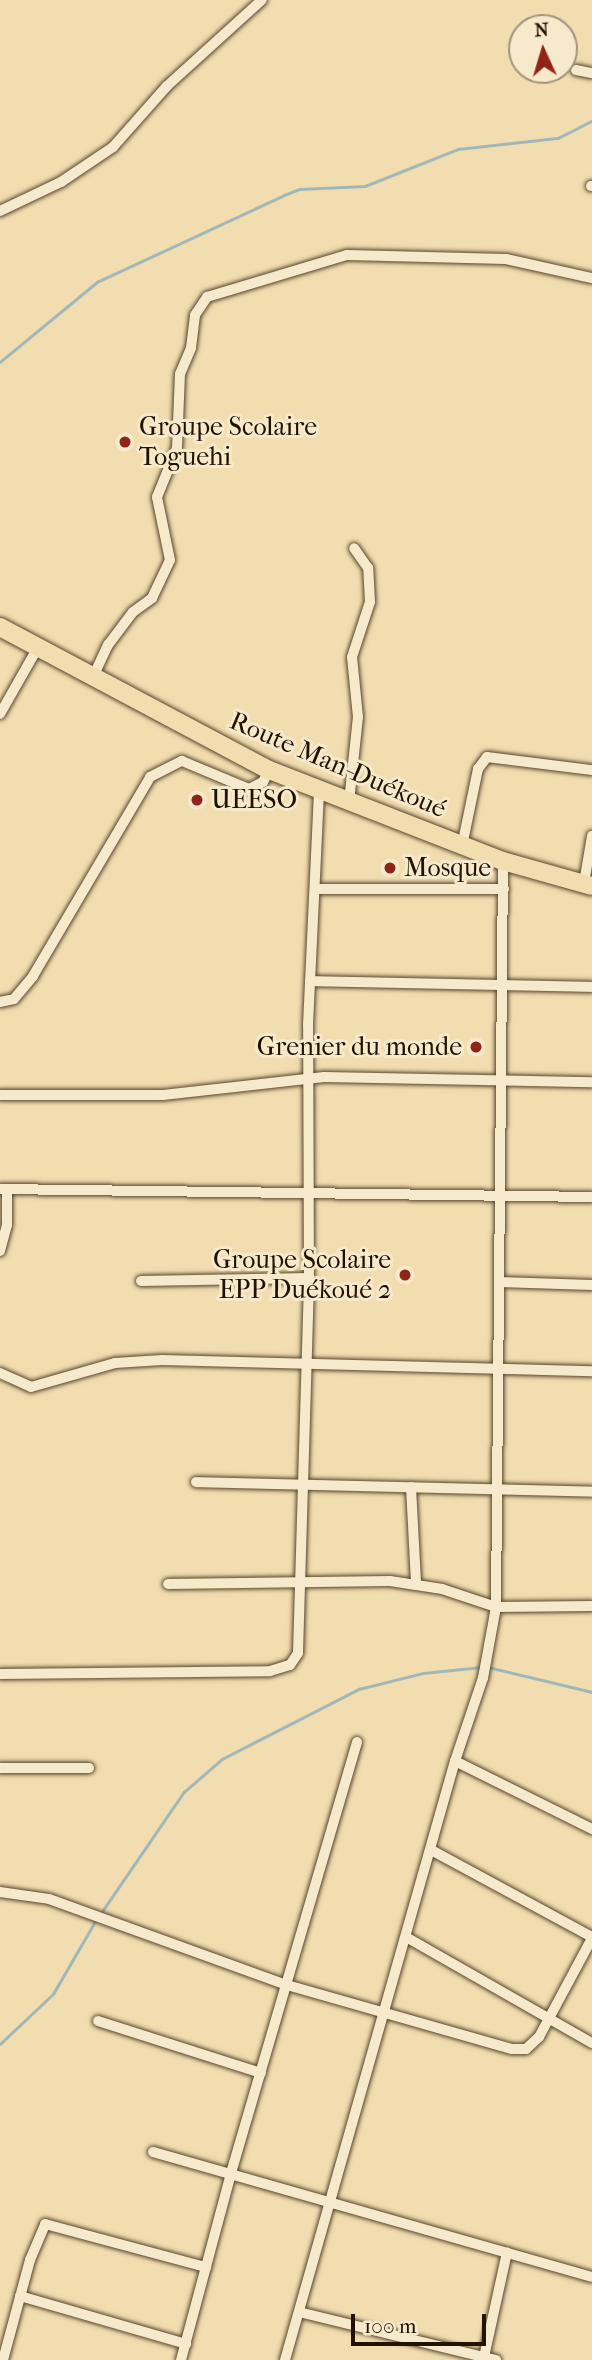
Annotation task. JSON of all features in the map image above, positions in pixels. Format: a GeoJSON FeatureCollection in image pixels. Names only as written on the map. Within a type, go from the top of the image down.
{"type":"FeatureCollection","features":[{"type":"Feature","properties":{"kind":"main road","name":"Route Man-Duékoué"},"geometry":{"type":"LineString","coordinates":[[0,628],[92,679],[269,770],[503,861],[588,885]]}},
{"type":"Feature","properties":{"kind":"street"},"geometry":{"type":"LineString","coordinates":[[0,211],[61,181],[113,147],[167,86],[262,0]]}},
{"type":"Feature","properties":{"kind":"street"},"geometry":{"type":"LineString","coordinates":[[92,679],[108,645],[133,612],[152,598],[170,560],[157,497],[177,448],[180,374],[191,348],[195,316],[207,297],[347,255],[506,258],[592,278]]}},
{"type":"Feature","properties":{"kind":"street"},"geometry":{"type":"LineString","coordinates":[[349,802],[358,717],[352,657],[370,602],[368,568],[354,548]]}},
{"type":"Feature","properties":{"kind":"street"},"geometry":{"type":"LineString","coordinates":[[0,714],[37,649]]}},
{"type":"Feature","properties":{"kind":"street"},"geometry":{"type":"LineString","coordinates":[[462,846],[478,769],[486,757],[592,770]]}},
{"type":"Feature","properties":{"kind":"street"},"geometry":{"type":"LineString","coordinates":[[0,1002],[14,999],[33,976],[150,777],[162,767],[182,761],[249,789],[263,782],[269,770]]}},
{"type":"Feature","properties":{"kind":"street"},"geometry":{"type":"LineString","coordinates":[[0,1674],[282,1670],[294,1661],[300,1644],[303,1584],[309,1278],[307,1078],[319,790]]}},
{"type":"Feature","properties":{"kind":"street"},"geometry":{"type":"LineString","coordinates":[[588,885],[592,835]]}},
{"type":"Feature","properties":{"kind":"street"},"geometry":{"type":"LineString","coordinates":[[285,2360],[382,2015],[433,1851],[455,1761],[483,1678],[496,1608],[503,861]]}},
{"type":"Feature","properties":{"kind":"street"},"geometry":{"type":"LineString","coordinates":[[316,890],[504,889]]}},
{"type":"Feature","properties":{"kind":"street"},"geometry":{"type":"LineString","coordinates":[[310,981],[592,987]]}},
{"type":"Feature","properties":{"kind":"street"},"geometry":{"type":"LineString","coordinates":[[0,1095],[209,1092],[307,1078],[592,1082]]}},
{"type":"Feature","properties":{"kind":"street"},"geometry":{"type":"LineString","coordinates":[[0,1251],[7,1225],[3,1189],[592,1197]]}},
{"type":"Feature","properties":{"kind":"street"},"geometry":{"type":"LineString","coordinates":[[141,1281],[309,1278]]}},
{"type":"Feature","properties":{"kind":"street"},"geometry":{"type":"LineString","coordinates":[[499,1282],[592,1285]]}},
{"type":"Feature","properties":{"kind":"street"},"geometry":{"type":"LineString","coordinates":[[0,1373],[31,1387],[138,1360],[592,1371]]}},
{"type":"Feature","properties":{"kind":"street"},"geometry":{"type":"LineString","coordinates":[[196,1482],[592,1492]]}},
{"type":"Feature","properties":{"kind":"street"},"geometry":{"type":"LineString","coordinates":[[411,1487],[416,1584]]}},
{"type":"Feature","properties":{"kind":"street"},"geometry":{"type":"LineString","coordinates":[[168,1584],[416,1584],[496,1608],[592,1606]]}},
{"type":"Feature","properties":{"kind":"street"},"geometry":{"type":"LineString","coordinates":[[181,2360],[231,2173],[357,1742]]}},
{"type":"Feature","properties":{"kind":"street"},"geometry":{"type":"LineString","coordinates":[[455,1761],[592,1829]]}},
{"type":"Feature","properties":{"kind":"street"},"geometry":{"type":"LineString","coordinates":[[0,1768],[89,1768]]}},
{"type":"Feature","properties":{"kind":"street"},"geometry":{"type":"LineString","coordinates":[[0,1892],[49,1899],[287,1985],[382,2015],[512,2049],[535,2042],[592,1938],[433,1851]]}},
{"type":"Feature","properties":{"kind":"street"},"geometry":{"type":"LineString","coordinates":[[406,1937],[592,2043]]}},
{"type":"Feature","properties":{"kind":"street"},"geometry":{"type":"LineString","coordinates":[[98,2021],[261,2073]]}},
{"type":"Feature","properties":{"kind":"street"},"geometry":{"type":"LineString","coordinates":[[153,2152],[592,2277]]}},
{"type":"Feature","properties":{"kind":"street"},"geometry":{"type":"LineString","coordinates":[[4,2360],[39,2230],[45,2224],[206,2267]]}},
{"type":"Feature","properties":{"kind":"street"},"geometry":{"type":"LineString","coordinates":[[484,2357],[507,2252]]}},
{"type":"Feature","properties":{"kind":"street"},"geometry":{"type":"LineString","coordinates":[[20,2296],[186,2344]]}},
{"type":"Feature","properties":{"kind":"street"},"geometry":{"type":"LineString","coordinates":[[299,2312],[496,2360]]}},
{"type":"Feature","properties":{"kind":"waterway"},"geometry":{"type":"LineString","coordinates":[[0,362],[97,282],[284,195],[300,189],[365,186],[458,149],[558,138],[592,121]]}},
{"type":"Feature","properties":{"kind":"waterway"},"geometry":{"type":"LineString","coordinates":[[101,1913],[184,1792],[222,1759],[359,1689],[423,1673],[482,1667]]}},
{"type":"Feature","properties":{"kind":"waterway"},"geometry":{"type":"LineString","coordinates":[[488,1667],[592,1692]]}},
{"type":"Feature","properties":{"kind":"waterway"},"geometry":{"type":"LineString","coordinates":[[0,2044],[53,1994],[97,1918]]}},
{"type":"Feature","properties":{"kind":"place","name":"Groupe Scolaire Toguehi"},"geometry":{"type":"Point","coordinates":[125,442]}},
{"type":"Feature","properties":{"kind":"place","name":"UEESO"},"geometry":{"type":"Point","coordinates":[197,800]}},
{"type":"Feature","properties":{"kind":"place","name":"Mosque"},"geometry":{"type":"Point","coordinates":[390,868]}},
{"type":"Feature","properties":{"kind":"place","name":"Grenier du monde"},"geometry":{"type":"Point","coordinates":[476,1047]}},
{"type":"Feature","properties":{"kind":"place","name":"Groupe Scolaire EPP Duékoué 2"},"geometry":{"type":"Point","coordinates":[405,1275]}}]}
